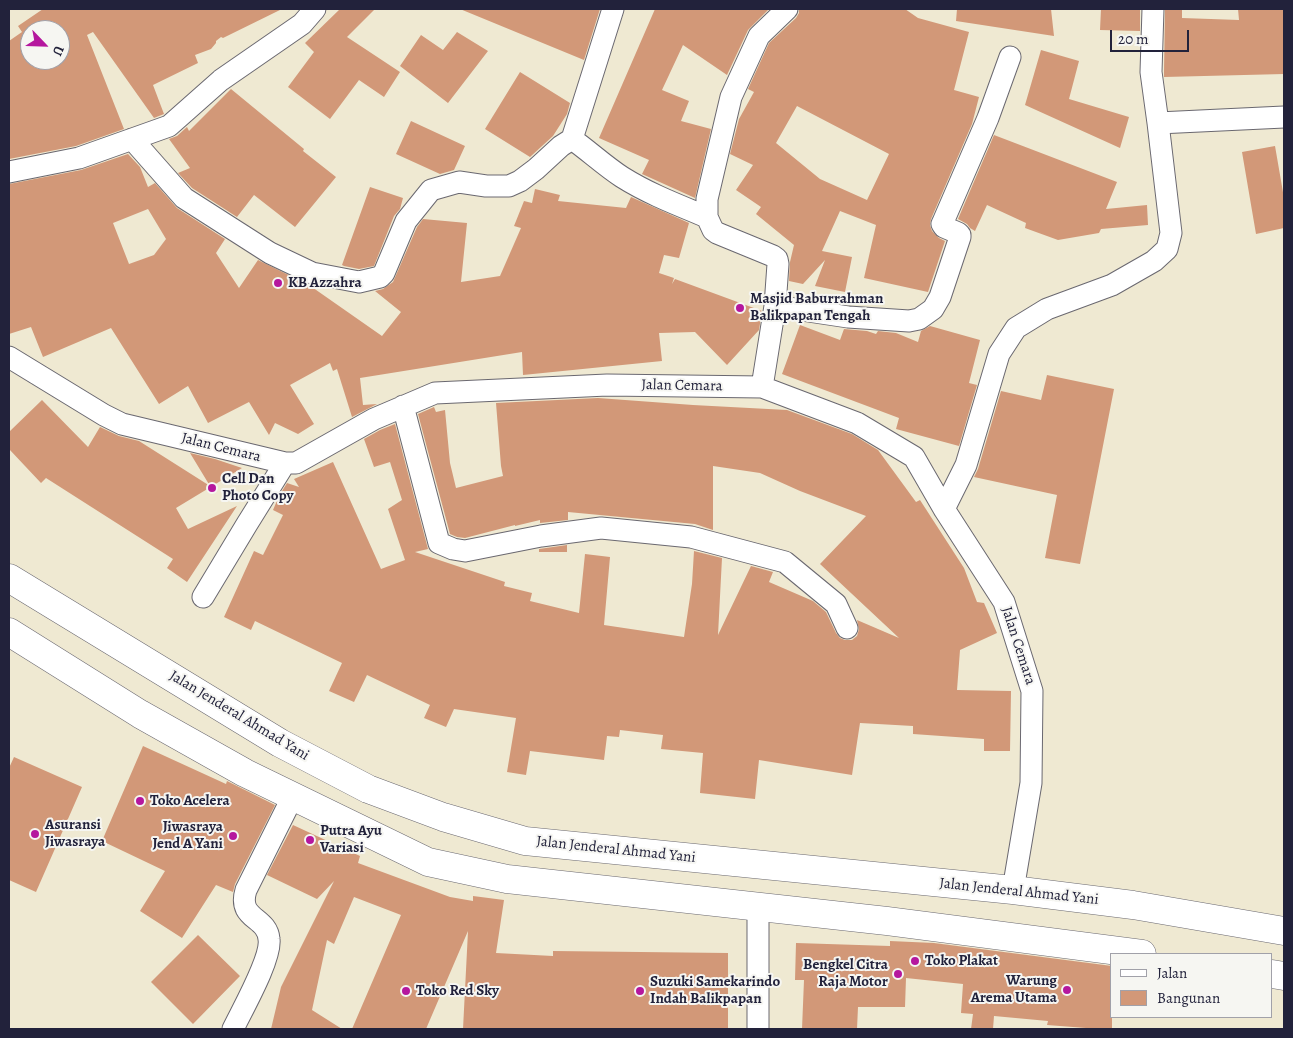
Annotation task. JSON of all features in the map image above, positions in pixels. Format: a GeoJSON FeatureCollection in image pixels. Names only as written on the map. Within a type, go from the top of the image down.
{"type":"FeatureCollection","features":[{"type":"Feature","properties":{"kind":"main road","name":"Jalan Jenderal Ahmad Yani"},"geometry":{"type":"LineString","coordinates":[[9,578],[280,743],[368,789],[443,817],[525,841],[1014,890],[1133,905],[1284,931]]}},
{"type":"Feature","properties":{"kind":"main road"},"geometry":{"type":"LineString","coordinates":[[9,632],[140,714],[245,773],[428,862],[507,879],[758,906],[1134,953]]}},
{"type":"Feature","properties":{"kind":"street"},"geometry":{"type":"LineString","coordinates":[[9,172],[79,158],[169,126],[221,80],[302,24],[315,9]]}},
{"type":"Feature","properties":{"kind":"street"},"geometry":{"type":"LineString","coordinates":[[132,139],[184,198],[270,253],[312,273],[359,282],[380,277],[384,273],[406,221],[431,190],[459,182],[486,186],[510,186],[536,169],[561,146],[572,139],[613,9]]}},
{"type":"Feature","properties":{"kind":"street"},"geometry":{"type":"LineString","coordinates":[[762,387],[775,306],[777,259],[713,230],[708,217],[707,199],[731,97],[759,36],[788,9]]}},
{"type":"Feature","properties":{"kind":"street"},"geometry":{"type":"LineString","coordinates":[[944,509],[966,465],[999,354],[1016,328],[1047,309],[1112,285],[1154,261],[1167,248],[1171,233],[1151,72],[1153,9]]}},
{"type":"Feature","properties":{"kind":"street"},"geometry":{"type":"LineString","coordinates":[[775,306],[848,316],[909,321],[920,319],[933,309],[940,297],[960,237],[960,235],[944,226],[943,222],[988,118],[1010,57]]}},
{"type":"Feature","properties":{"kind":"street"},"geometry":{"type":"LineString","coordinates":[[1158,123],[1284,117]]}},
{"type":"Feature","properties":{"kind":"street"},"geometry":{"type":"LineString","coordinates":[[572,139],[620,176],[668,201],[708,217]]}},
{"type":"Feature","properties":{"kind":"street","name":"Jalan Cemara"},"geometry":{"type":"LineString","coordinates":[[9,357],[122,424],[285,463],[296,463],[374,419],[435,393],[445,392],[607,385],[762,387],[857,423],[914,456],[944,509],[1004,602],[1032,691],[1031,783],[1014,890]]}},
{"type":"Feature","properties":{"kind":"street"},"geometry":{"type":"LineString","coordinates":[[403,406],[439,543],[453,549],[465,551],[541,536],[601,528],[691,537],[785,562],[836,604],[848,628]]}},
{"type":"Feature","properties":{"kind":"street"},"geometry":{"type":"LineString","coordinates":[[203,597],[285,463]]}},
{"type":"Feature","properties":{"kind":"street"},"geometry":{"type":"LineString","coordinates":[[233,1029],[265,962],[270,945],[266,929],[249,913],[243,899],[293,796]]}},
{"type":"Feature","properties":{"kind":"street"},"geometry":{"type":"LineString","coordinates":[[758,906],[758,1029]]}},
{"type":"Feature","properties":{"kind":"building"},"geometry":{"type":"Polygon","coordinates":[[[43,9],[282,9],[223,38],[221,37],[211,49],[195,55],[198,63],[153,85],[164,114],[154,118],[93,32],[87,35],[124,129],[76,146],[9,159],[9,41],[20,33],[20,70],[70,70],[70,20],[27,20],[43,9]]]}},
{"type":"Feature","properties":{"kind":"building"},"geometry":{"type":"Polygon","coordinates":[[[340,9],[375,9],[347,37],[400,72],[384,97],[359,80],[330,119],[288,87],[314,52],[305,43],[340,9]]]}},
{"type":"Feature","properties":{"kind":"building"},"geometry":{"type":"Polygon","coordinates":[[[460,9],[600,9],[584,60],[460,9]]]}},
{"type":"Feature","properties":{"kind":"building"},"geometry":{"type":"Polygon","coordinates":[[[655,9],[769,9],[748,30],[727,75],[683,45],[662,90],[689,101],[681,121],[711,129],[695,198],[642,174],[649,160],[599,138],[655,9]]]}},
{"type":"Feature","properties":{"kind":"building"},"geometry":{"type":"Polygon","coordinates":[[[799,9],[905,9],[918,18],[969,32],[954,90],[979,97],[972,124],[931,219],[932,231],[945,241],[928,292],[864,278],[876,225],[840,211],[822,251],[852,257],[845,292],[815,286],[825,260],[803,284],[789,281],[790,262],[794,245],[756,214],[761,207],[736,190],[753,165],[730,154],[739,119],[754,92],[748,89],[769,43],[799,13],[799,9]],[[797,106],[776,143],[820,179],[867,200],[889,154],[797,106]]]}},
{"type":"Feature","properties":{"kind":"building"},"geometry":{"type":"Polygon","coordinates":[[[957,9],[1051,9],[1054,36],[956,21],[957,9]]]}},
{"type":"Feature","properties":{"kind":"building"},"geometry":{"type":"Polygon","coordinates":[[[1101,9],[1140,10],[1140,31],[1100,30],[1101,9]]]}},
{"type":"Feature","properties":{"kind":"building"},"geometry":{"type":"Polygon","coordinates":[[[1165,9],[1182,9],[1182,18],[1239,20],[1238,9],[1284,9],[1284,74],[1164,77],[1165,9]]]}},
{"type":"Feature","properties":{"kind":"building"},"geometry":{"type":"Polygon","coordinates":[[[457,32],[488,51],[448,103],[400,66],[421,35],[443,50],[457,32]]]}},
{"type":"Feature","properties":{"kind":"building"},"geometry":{"type":"Polygon","coordinates":[[[1041,50],[1079,61],[1069,99],[1129,117],[1120,148],[1025,105],[1041,50]]]}},
{"type":"Feature","properties":{"kind":"building"},"geometry":{"type":"Polygon","coordinates":[[[520,72],[570,103],[567,114],[553,136],[530,157],[485,129],[520,72]]]}},
{"type":"Feature","properties":{"kind":"building"},"geometry":{"type":"Polygon","coordinates":[[[231,89],[336,177],[295,227],[254,195],[237,217],[192,188],[178,173],[190,168],[169,139],[177,136],[187,127],[189,131],[231,89]]]}},
{"type":"Feature","properties":{"kind":"building"},"geometry":{"type":"Polygon","coordinates":[[[411,121],[465,146],[454,170],[440,174],[396,154],[411,121]]]}},
{"type":"Feature","properties":{"kind":"building"},"geometry":{"type":"Polygon","coordinates":[[[994,135],[1117,182],[1106,209],[1147,205],[1148,225],[1101,229],[1099,233],[1058,240],[1025,228],[1026,223],[987,205],[975,231],[958,219],[994,135]]]}},
{"type":"Feature","properties":{"kind":"building"},"geometry":{"type":"Polygon","coordinates":[[[1275,146],[1284,198],[1284,228],[1256,234],[1242,152],[1275,146]]]}},
{"type":"Feature","properties":{"kind":"building"},"geometry":{"type":"Polygon","coordinates":[[[128,154],[140,167],[148,187],[155,183],[177,208],[225,239],[216,253],[239,288],[258,260],[309,285],[382,336],[401,312],[375,291],[383,289],[393,282],[417,227],[423,219],[467,223],[461,282],[500,276],[521,228],[514,226],[524,201],[532,203],[535,189],[560,195],[558,201],[626,208],[631,197],[689,223],[679,258],[664,255],[659,273],[674,278],[672,284],[675,279],[762,311],[759,330],[727,365],[695,332],[659,333],[662,361],[523,375],[522,352],[360,378],[363,405],[377,404],[352,417],[337,369],[333,371],[330,363],[290,385],[314,424],[298,434],[275,423],[269,435],[249,402],[208,423],[188,386],[159,404],[111,328],[43,357],[31,327],[9,334],[9,184],[81,170],[128,154]],[[148,209],[113,223],[129,264],[154,255],[166,239],[148,209]]]}},
{"type":"Feature","properties":{"kind":"building"},"geometry":{"type":"Polygon","coordinates":[[[370,187],[403,198],[400,209],[394,216],[374,266],[359,269],[344,266],[342,265],[370,187]]]}},
{"type":"Feature","properties":{"kind":"building"},"geometry":{"type":"Polygon","coordinates":[[[800,325],[840,340],[844,329],[867,331],[876,334],[878,331],[896,333],[918,342],[921,331],[930,326],[980,340],[969,383],[977,385],[959,446],[896,429],[899,418],[782,374],[800,325]]]}},
{"type":"Feature","properties":{"kind":"building"},"geometry":{"type":"Polygon","coordinates":[[[1047,375],[1114,389],[1080,564],[1045,558],[1057,495],[974,477],[1001,391],[1041,400],[1047,375]]]}},
{"type":"Feature","properties":{"kind":"building"},"geometry":{"type":"Polygon","coordinates":[[[598,398],[787,410],[852,434],[878,450],[916,502],[920,500],[964,568],[977,602],[984,603],[997,633],[960,650],[957,690],[1011,691],[1010,751],[984,751],[984,739],[913,734],[913,726],[860,723],[852,775],[759,760],[755,799],[700,793],[703,753],[661,749],[663,735],[620,730],[619,737],[607,736],[604,760],[530,751],[526,775],[507,772],[516,718],[454,709],[446,727],[424,718],[430,705],[367,675],[354,702],[329,691],[342,663],[255,621],[251,630],[224,617],[254,551],[263,555],[283,515],[273,510],[287,483],[299,487],[294,479],[333,462],[381,569],[405,560],[388,509],[402,500],[390,462],[374,467],[364,439],[395,424],[428,549],[415,552],[505,582],[504,586],[532,593],[530,601],[579,613],[585,554],[610,557],[604,625],[684,637],[692,584],[694,551],[722,558],[718,635],[751,566],[773,572],[769,582],[813,601],[826,612],[840,638],[852,640],[857,636],[859,629],[857,620],[899,638],[820,564],[866,516],[800,491],[760,473],[713,466],[713,530],[695,524],[568,512],[568,520],[540,523],[540,520],[465,538],[450,534],[418,414],[434,407],[436,412],[445,410],[450,463],[456,488],[503,476],[496,403],[598,398]]]}},
{"type":"Feature","properties":{"kind":"building"},"geometry":{"type":"Polygon","coordinates":[[[42,400],[88,447],[100,427],[119,436],[139,441],[210,486],[190,453],[242,468],[176,508],[188,529],[237,506],[187,582],[167,568],[173,559],[46,478],[41,483],[9,449],[9,432],[42,400]]]}},
{"type":"Feature","properties":{"kind":"building"},"geometry":{"type":"Polygon","coordinates":[[[567,545],[567,552],[539,552],[539,549],[567,545]]]}},
{"type":"Feature","properties":{"kind":"building"},"geometry":{"type":"Polygon","coordinates":[[[143,746],[226,784],[227,781],[275,805],[235,884],[233,892],[216,885],[182,938],[140,911],[165,871],[102,841],[143,746]]]}},
{"type":"Feature","properties":{"kind":"building","name":"Asuransi Jiwasraya"},"geometry":{"type":"Polygon","coordinates":[[[14,757],[82,787],[36,892],[9,880],[9,768],[14,757]]]}},
{"type":"Feature","properties":{"kind":"building"},"geometry":{"type":"Polygon","coordinates":[[[293,825],[360,856],[358,863],[450,897],[473,901],[473,896],[504,900],[496,953],[553,956],[553,951],[728,953],[728,1029],[463,1029],[468,931],[426,1029],[352,1029],[401,915],[354,897],[334,944],[327,940],[312,1010],[342,1029],[271,1029],[281,987],[334,881],[317,899],[267,875],[293,825]]]}},
{"type":"Feature","properties":{"kind":"building"},"geometry":{"type":"Polygon","coordinates":[[[198,935],[240,976],[193,1024],[151,982],[198,935]]]}},
{"type":"Feature","properties":{"kind":"building"},"geometry":{"type":"Polygon","coordinates":[[[890,941],[934,943],[1110,966],[1110,1018],[1112,1018],[1112,1029],[1086,1029],[1047,1025],[1048,1021],[994,1016],[993,1029],[971,1029],[973,1014],[961,1013],[963,984],[906,978],[905,1007],[858,1007],[857,1029],[802,1029],[804,980],[795,980],[796,943],[890,946],[890,941]]]}},
{"type":"Feature","properties":{"kind":"place","name":"KB Azzahra"},"geometry":{"type":"Point","coordinates":[278,283]}},
{"type":"Feature","properties":{"kind":"place","name":"Masjid Baburrahman Balikpapan Tengah"},"geometry":{"type":"Point","coordinates":[740,308]}},
{"type":"Feature","properties":{"kind":"place","name":"Cell Dan Photo Copy"},"geometry":{"type":"Point","coordinates":[212,488]}},
{"type":"Feature","properties":{"kind":"place","name":"Toko Acelera"},"geometry":{"type":"Point","coordinates":[140,801]}},
{"type":"Feature","properties":{"kind":"place","name":"Asuransi Jiwasraya"},"geometry":{"type":"Point","coordinates":[35,834]}},
{"type":"Feature","properties":{"kind":"place","name":"Jiwasraya Jend A Yani"},"geometry":{"type":"Point","coordinates":[233,836]}},
{"type":"Feature","properties":{"kind":"place","name":"Putra Ayu Variasi"},"geometry":{"type":"Point","coordinates":[310,840]}},
{"type":"Feature","properties":{"kind":"place","name":"Toko Plakat"},"geometry":{"type":"Point","coordinates":[915,961]}},
{"type":"Feature","properties":{"kind":"place","name":"Bengkel Citra Raja Motor"},"geometry":{"type":"Point","coordinates":[898,974]}},
{"type":"Feature","properties":{"kind":"place","name":"Warung Arema Utama"},"geometry":{"type":"Point","coordinates":[1067,990]}},
{"type":"Feature","properties":{"kind":"place","name":"Toko Red Sky"},"geometry":{"type":"Point","coordinates":[406,991]}},
{"type":"Feature","properties":{"kind":"place","name":"Suzuki Samekarindo Indah Balikpapan"},"geometry":{"type":"Point","coordinates":[640,991]}}]}
